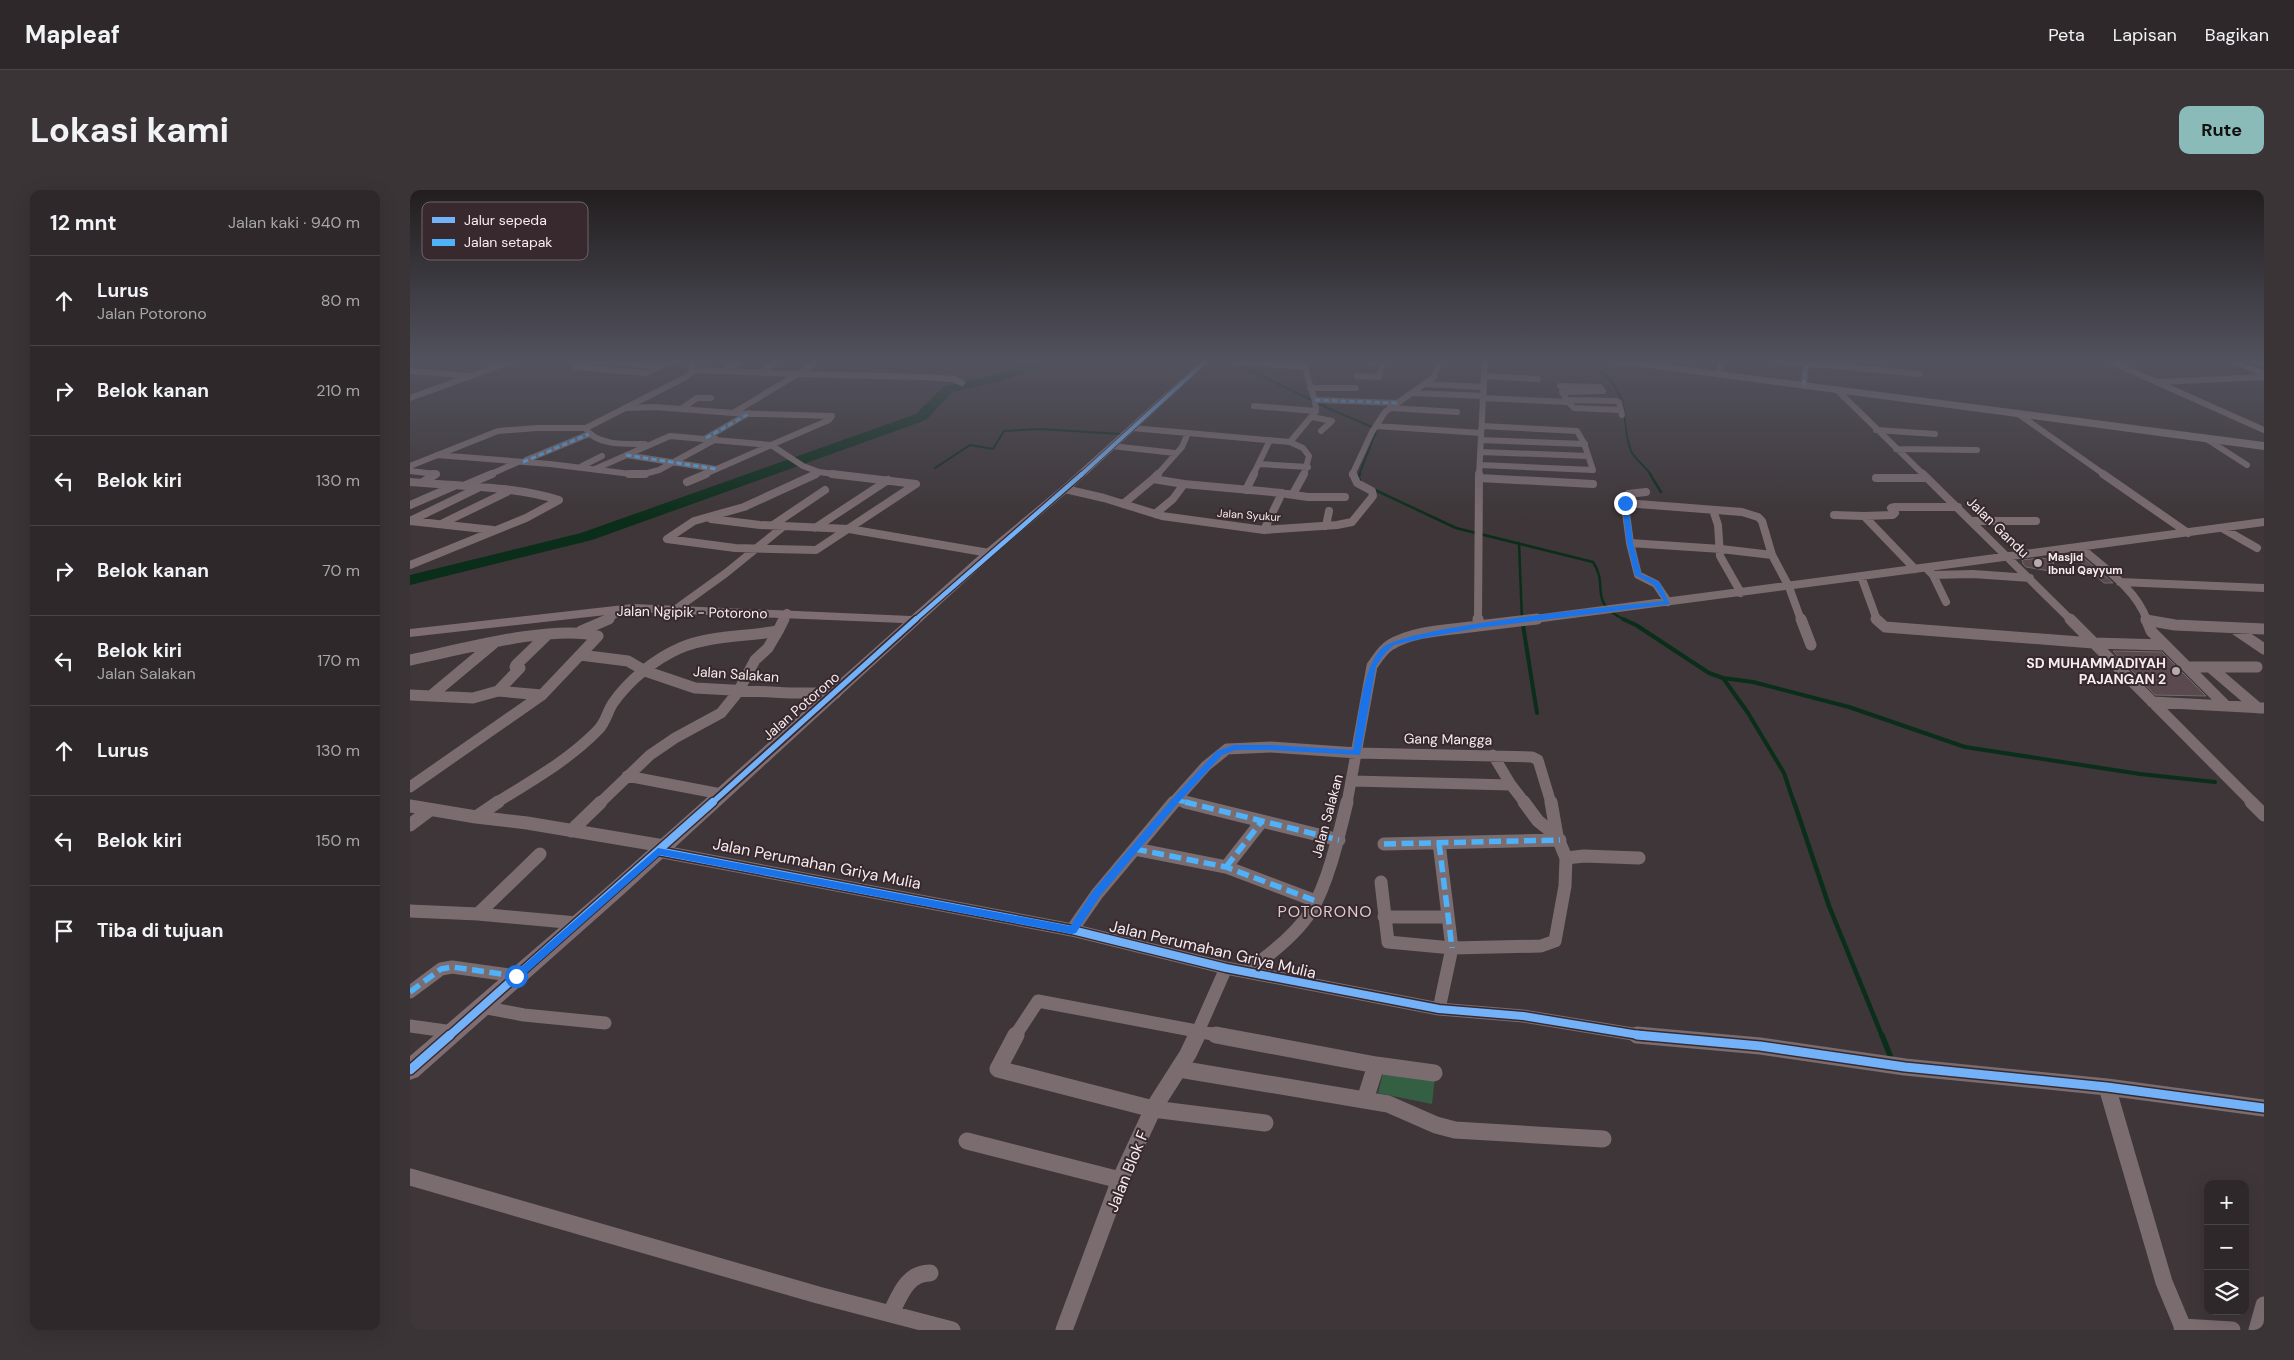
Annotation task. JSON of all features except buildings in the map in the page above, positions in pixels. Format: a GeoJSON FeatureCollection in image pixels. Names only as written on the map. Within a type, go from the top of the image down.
{"type":"FeatureCollection","features":[{"type":"Feature","properties":{"kind":"highway"},"geometry":{"type":"LineString","coordinates":[[2019,413],[2264,446]]}},
{"type":"Feature","properties":{"kind":"street"},"geometry":{"type":"LineString","coordinates":[[410,505],[521,462],[616,413]]}},
{"type":"Feature","properties":{"kind":"street"},"geometry":{"type":"LineString","coordinates":[[706,438],[748,413]]}},
{"type":"Feature","properties":{"kind":"street"},"geometry":{"type":"LineString","coordinates":[[687,482],[828,420],[832,416],[775,413]]}},
{"type":"Feature","properties":{"kind":"street","name":"Jalan Potorono"},"geometry":{"type":"LineString","coordinates":[[410,1070],[661,849],[989,553],[1065,489],[1148,413]]}},
{"type":"Feature","properties":{"kind":"street"},"geometry":{"type":"LineString","coordinates":[[1290,442],[1311,413]]}},
{"type":"Feature","properties":{"kind":"street"},"geometry":{"type":"LineString","coordinates":[[1321,431],[1332,420],[1323,413]]}},
{"type":"Feature","properties":{"kind":"street","name":"Jalan Syukur"},"geometry":{"type":"LineString","coordinates":[[1065,489],[1156,514],[1199,522],[1264,530],[1326,526],[1352,522],[1373,496],[1372,491],[1357,482],[1352,475],[1375,428],[1386,413]]}},
{"type":"Feature","properties":{"kind":"street"},"geometry":{"type":"LineString","coordinates":[[1478,626],[1479,478],[1482,413]]}},
{"type":"Feature","properties":{"kind":"street","name":"Jalan Gandu"},"geometry":{"type":"LineString","coordinates":[[1859,413],[1925,478],[1972,520],[2264,815]]}},
{"type":"Feature","properties":{"kind":"street"},"geometry":{"type":"LineString","coordinates":[[2017,413],[2188,533]]}},
{"type":"Feature","properties":{"kind":"street"},"geometry":{"type":"LineString","coordinates":[[2227,413],[2264,430]]}},
{"type":"Feature","properties":{"kind":"street"},"geometry":{"type":"LineString","coordinates":[[1132,428],[1290,442],[1308,452],[1308,467],[1293,494]]}},
{"type":"Feature","properties":{"kind":"street"},"geometry":{"type":"LineString","coordinates":[[1375,428],[1481,433],[1585,444]]}},
{"type":"Feature","properties":{"kind":"street"},"geometry":{"type":"LineString","coordinates":[[410,466],[486,434],[504,430],[585,430],[610,442],[646,444]]}},
{"type":"Feature","properties":{"kind":"street"},"geometry":{"type":"LineString","coordinates":[[557,437],[585,430]]}},
{"type":"Feature","properties":{"kind":"street"},"geometry":{"type":"LineString","coordinates":[[1876,430],[1935,434]]}},
{"type":"Feature","properties":{"kind":"street"},"geometry":{"type":"LineString","coordinates":[[1480,465],[1593,470],[1585,444],[1580,432],[1577,431],[1481,433]]}},
{"type":"Feature","properties":{"kind":"street"},"geometry":{"type":"LineString","coordinates":[[1123,504],[1153,479],[1182,447],[1188,433]]}},
{"type":"Feature","properties":{"kind":"street"},"geometry":{"type":"LineString","coordinates":[[595,469],[646,444],[675,435],[771,445],[793,460],[818,472],[916,484],[816,550],[712,547],[667,539],[688,524],[766,498],[818,472]]}},
{"type":"Feature","properties":{"kind":"street"},"geometry":{"type":"LineString","coordinates":[[2205,438],[2247,465]]}},
{"type":"Feature","properties":{"kind":"street"},"geometry":{"type":"LineString","coordinates":[[436,454],[645,474],[659,470],[716,439]]}},
{"type":"Feature","properties":{"kind":"street"},"geometry":{"type":"LineString","coordinates":[[1246,490],[1270,440]]}},
{"type":"Feature","properties":{"kind":"street"},"geometry":{"type":"LineString","coordinates":[[1112,446],[1175,453]]}},
{"type":"Feature","properties":{"kind":"street"},"geometry":{"type":"LineString","coordinates":[[1896,449],[1977,450]]}},
{"type":"Feature","properties":{"kind":"street"},"geometry":{"type":"LineString","coordinates":[[1481,452],[1588,456]]}},
{"type":"Feature","properties":{"kind":"street"},"geometry":{"type":"LineString","coordinates":[[626,455],[675,461],[716,469]]}},
{"type":"Feature","properties":{"kind":"street"},"geometry":{"type":"LineString","coordinates":[[581,477],[583,468],[602,456]]}},
{"type":"Feature","properties":{"kind":"street"},"geometry":{"type":"LineString","coordinates":[[1259,464],[1308,467]]}},
{"type":"Feature","properties":{"kind":"street"},"geometry":{"type":"LineString","coordinates":[[410,471],[436,474],[410,489]]}},
{"type":"Feature","properties":{"kind":"street"},"geometry":{"type":"LineString","coordinates":[[1479,478],[1593,484]]}},
{"type":"Feature","properties":{"kind":"street"},"geometry":{"type":"LineString","coordinates":[[1876,478],[1925,478]]}},
{"type":"Feature","properties":{"kind":"street"},"geometry":{"type":"LineString","coordinates":[[1153,479],[1184,484],[1233,486],[1246,490],[1293,494],[1308,498],[1345,497]]}},
{"type":"Feature","properties":{"kind":"street"},"geometry":{"type":"LineString","coordinates":[[815,528],[888,480]]}},
{"type":"Feature","properties":{"kind":"street"},"geometry":{"type":"LineString","coordinates":[[410,482],[508,491],[546,496],[559,500],[544,510],[410,565]]}},
{"type":"Feature","properties":{"kind":"street"},"geometry":{"type":"LineString","coordinates":[[1156,514],[1174,499],[1184,484]]}},
{"type":"Feature","properties":{"kind":"street"},"geometry":{"type":"LineString","coordinates":[[410,521],[478,488]]}},
{"type":"Feature","properties":{"kind":"street"},"geometry":{"type":"LineString","coordinates":[[773,525],[825,490]]}},
{"type":"Feature","properties":{"kind":"street"},"geometry":{"type":"LineString","coordinates":[[443,523],[508,491]]}},
{"type":"Feature","properties":{"kind":"street"},"geometry":{"type":"LineString","coordinates":[[1646,492],[1628,494],[1624,498],[1630,543],[1638,575],[1656,584],[1668,602]]}},
{"type":"Feature","properties":{"kind":"street"},"geometry":{"type":"LineString","coordinates":[[1264,530],[1282,493]]}},
{"type":"Feature","properties":{"kind":"street"},"geometry":{"type":"LineString","coordinates":[[1625,503],[1742,512],[1758,517],[1762,521],[1772,555],[1790,587],[1811,645]]}},
{"type":"Feature","properties":{"kind":"street"},"geometry":{"type":"LineString","coordinates":[[1834,515],[1893,515],[1894,513],[1891,508],[1895,507],[1958,507]]}},
{"type":"Feature","properties":{"kind":"street"},"geometry":{"type":"LineString","coordinates":[[1713,510],[1718,525],[1717,534],[1721,549],[1720,556],[1741,593]]}},
{"type":"Feature","properties":{"kind":"street"},"geometry":{"type":"LineString","coordinates":[[722,520],[729,511]]}},
{"type":"Feature","properties":{"kind":"street"},"geometry":{"type":"LineString","coordinates":[[1326,526],[1329,511]]}},
{"type":"Feature","properties":{"kind":"street"},"geometry":{"type":"LineString","coordinates":[[1864,516],[1915,569]]}},
{"type":"Feature","properties":{"kind":"street"},"geometry":{"type":"LineString","coordinates":[[701,519],[849,529],[989,553]]}},
{"type":"Feature","properties":{"kind":"street"},"geometry":{"type":"LineString","coordinates":[[1972,520],[2036,521]]}},
{"type":"Feature","properties":{"kind":"street"},"geometry":{"type":"LineString","coordinates":[[410,521],[443,523],[494,530]]}},
{"type":"Feature","properties":{"kind":"street","name":"Jalan Salakan"},"geometry":{"type":"LineString","coordinates":[[1246,971],[1271,953],[1308,916],[1316,901],[1339,840],[1353,781],[1372,666],[1383,650],[1392,644],[1418,637],[1478,626],[1790,587],[2007,555],[2264,522]]}},
{"type":"Feature","properties":{"kind":"street"},"geometry":{"type":"LineString","coordinates":[[676,609],[784,526]]}},
{"type":"Feature","properties":{"kind":"street"},"geometry":{"type":"LineString","coordinates":[[2222,528],[2257,548]]}},
{"type":"Feature","properties":{"kind":"street"},"geometry":{"type":"LineString","coordinates":[[1630,543],[1721,549],[1772,555]]}},
{"type":"Feature","properties":{"kind":"street"},"geometry":{"type":"LineString","coordinates":[[2080,547],[2120,582],[2144,609],[2151,631],[2226,706]]}},
{"type":"Feature","properties":{"kind":"street"},"geometry":{"type":"LineString","coordinates":[[410,558],[421,560]]}},
{"type":"Feature","properties":{"kind":"street"},"geometry":{"type":"LineString","coordinates":[[1925,567],[1932,575],[1946,602]]}},
{"type":"Feature","properties":{"kind":"street"},"geometry":{"type":"LineString","coordinates":[[1932,575],[1973,574],[2030,578]]}},
{"type":"Feature","properties":{"kind":"street"},"geometry":{"type":"LineString","coordinates":[[1861,576],[1877,621],[1885,627],[2093,643],[2165,645]]}},
{"type":"Feature","properties":{"kind":"street"},"geometry":{"type":"LineString","coordinates":[[2120,582],[2264,588]]}},
{"type":"Feature","properties":{"kind":"street"},"geometry":{"type":"LineString","coordinates":[[575,633],[596,624],[622,609]]}},
{"type":"Feature","properties":{"kind":"street","name":"Jalan Ngipik - Potorono"},"geometry":{"type":"LineString","coordinates":[[410,633],[622,609],[787,613],[916,620]]}},
{"type":"Feature","properties":{"kind":"street"},"geometry":{"type":"LineString","coordinates":[[571,831],[650,755],[675,738],[721,713],[738,692],[755,660],[768,648],[787,613]]}},
{"type":"Feature","properties":{"kind":"street"},"geometry":{"type":"LineString","coordinates":[[2146,620],[2175,625],[2264,629]]}},
{"type":"Feature","properties":{"kind":"street"},"geometry":{"type":"LineString","coordinates":[[2233,628],[2264,649]]}},
{"type":"Feature","properties":{"kind":"street"},"geometry":{"type":"LineString","coordinates":[[476,818],[544,775],[566,757],[600,727],[614,703],[645,671],[667,655],[691,644],[778,631]]}},
{"type":"Feature","properties":{"kind":"street"},"geometry":{"type":"LineString","coordinates":[[410,660],[496,642],[590,632],[598,636],[542,695],[410,787]]}},
{"type":"Feature","properties":{"kind":"street"},"geometry":{"type":"LineString","coordinates":[[498,691],[520,668],[516,667],[516,665],[546,636]]}},
{"type":"Feature","properties":{"kind":"street"},"geometry":{"type":"LineString","coordinates":[[433,694],[496,642]]}},
{"type":"Feature","properties":{"kind":"street","name":"Jalan Salakan"},"geometry":{"type":"LineString","coordinates":[[580,655],[628,661],[645,671],[694,688],[738,692],[836,693]]}},
{"type":"Feature","properties":{"kind":"street"},"geometry":{"type":"LineString","coordinates":[[2210,666],[2261,708]]}},
{"type":"Feature","properties":{"kind":"street"},"geometry":{"type":"LineString","coordinates":[[2187,667],[2257,666]]}},
{"type":"Feature","properties":{"kind":"street"},"geometry":{"type":"LineString","coordinates":[[410,695],[433,694],[473,698],[498,691],[542,695]]}},
{"type":"Feature","properties":{"kind":"street"},"geometry":{"type":"LineString","coordinates":[[2152,702],[2261,708]]}},
{"type":"Feature","properties":{"kind":"street","name":"Gang Mangga"},"geometry":{"type":"LineString","coordinates":[[1072,930],[1097,894],[1176,800],[1206,766],[1227,749],[1271,747],[1357,753],[1517,755],[1538,760],[1548,791],[1558,838]]}},
{"type":"Feature","properties":{"kind":"street"},"geometry":{"type":"LineString","coordinates":[[1381,882],[1388,942],[1452,948],[1541,946],[1554,941],[1565,886],[1566,858],[1558,838],[1538,821],[1511,785],[1493,755]]}},
{"type":"Feature","properties":{"kind":"street"},"geometry":{"type":"LineString","coordinates":[[627,776],[721,794]]}},
{"type":"Feature","properties":{"kind":"street"},"geometry":{"type":"LineString","coordinates":[[1353,781],[1511,785]]}},
{"type":"Feature","properties":{"kind":"street"},"geometry":{"type":"LineString","coordinates":[[1176,800],[1339,840]]}},
{"type":"Feature","properties":{"kind":"street","name":"Jalan Perumahan Griya Mulia"},"geometry":{"type":"LineString","coordinates":[[410,806],[476,818],[571,831],[1072,930],[1226,968],[1320,988],[1392,999],[1439,1010],[1523,1016],[1646,1036],[1760,1046],[1905,1067],[2106,1086],[2264,1108]]}},
{"type":"Feature","properties":{"kind":"street"},"geometry":{"type":"LineString","coordinates":[[410,825],[430,810]]}},
{"type":"Feature","properties":{"kind":"street"},"geometry":{"type":"LineString","coordinates":[[1226,867],[1262,821]]}},
{"type":"Feature","properties":{"kind":"street"},"geometry":{"type":"LineString","coordinates":[[1384,844],[1439,844],[1558,838]]}},
{"type":"Feature","properties":{"kind":"street"},"geometry":{"type":"LineString","coordinates":[[1439,844],[1452,948],[1439,1010]]}},
{"type":"Feature","properties":{"kind":"street"},"geometry":{"type":"LineString","coordinates":[[1135,849],[1226,867],[1316,901]]}},
{"type":"Feature","properties":{"kind":"street"},"geometry":{"type":"LineString","coordinates":[[478,914],[540,854]]}},
{"type":"Feature","properties":{"kind":"street"},"geometry":{"type":"LineString","coordinates":[[1566,858],[1584,856],[1639,858]]}},
{"type":"Feature","properties":{"kind":"street"},"geometry":{"type":"LineString","coordinates":[[410,911],[478,914],[577,923]]}},
{"type":"Feature","properties":{"kind":"street"},"geometry":{"type":"LineString","coordinates":[[1384,917],[1448,917]]}},
{"type":"Feature","properties":{"kind":"street"},"geometry":{"type":"LineString","coordinates":[[410,992],[444,968],[452,967],[516,976]]}},
{"type":"Feature","properties":{"kind":"street","name":"Jalan Blok F"},"geometry":{"type":"LineString","coordinates":[[1064,1330],[1111,1209],[1120,1180],[1153,1109],[1179,1069],[1200,1031],[1226,968]]}},
{"type":"Feature","properties":{"kind":"street"},"geometry":{"type":"LineString","coordinates":[[1265,1123],[1153,1109],[998,1069],[1016,1034],[1038,1001],[1376,1065],[1434,1073]]}},
{"type":"Feature","properties":{"kind":"street"},"geometry":{"type":"LineString","coordinates":[[482,1007],[524,1015],[605,1023]]}},
{"type":"Feature","properties":{"kind":"street"},"geometry":{"type":"LineString","coordinates":[[410,1026],[453,1032]]}},
{"type":"Feature","properties":{"kind":"street"},"geometry":{"type":"LineString","coordinates":[[1365,1100],[1376,1065]]}},
{"type":"Feature","properties":{"kind":"street"},"geometry":{"type":"LineString","coordinates":[[1179,1069],[1388,1104],[1436,1125],[1454,1130],[1603,1139]]}},
{"type":"Feature","properties":{"kind":"street"},"geometry":{"type":"LineString","coordinates":[[2106,1086],[2164,1282],[2183,1328],[2232,1330]]}},
{"type":"Feature","properties":{"kind":"street"},"geometry":{"type":"LineString","coordinates":[[967,1141],[1120,1180]]}},
{"type":"Feature","properties":{"kind":"street"},"geometry":{"type":"LineString","coordinates":[[410,1177],[818,1295],[952,1330]]}},
{"type":"Feature","properties":{"kind":"street"},"geometry":{"type":"LineString","coordinates":[[891,1313],[911,1278],[921,1271],[930,1273]]}},
{"type":"Feature","properties":{"kind":"street"},"geometry":{"type":"LineString","coordinates":[[2257,1330],[2264,1305]]}},
{"type":"Feature","properties":{"kind":"green space"},"geometry":{"type":"Polygon","coordinates":[[[1384,1069],[1435,1077],[1432,1104],[1378,1093],[1384,1069]]]}},
{"type":"Feature","properties":{"kind":"waterway"},"geometry":{"type":"LineString","coordinates":[[410,580],[586,537],[921,417],[925,413]]}},
{"type":"Feature","properties":{"kind":"waterway"},"geometry":{"type":"LineString","coordinates":[[1340,413],[1377,429],[1359,475]]}},
{"type":"Feature","properties":{"kind":"waterway"},"geometry":{"type":"LineString","coordinates":[[1624,413],[1631,451],[1651,475]]}},
{"type":"Feature","properties":{"kind":"waterway"},"geometry":{"type":"LineString","coordinates":[[935,468],[970,445],[993,449],[1004,431],[1039,429],[1121,434]]}},
{"type":"Feature","properties":{"kind":"waterway"},"geometry":{"type":"LineString","coordinates":[[1360,474],[1358,478],[1360,479]]}},
{"type":"Feature","properties":{"kind":"waterway"},"geometry":{"type":"LineString","coordinates":[[1650,474],[1661,492]]}},
{"type":"Feature","properties":{"kind":"waterway"},"geometry":{"type":"LineString","coordinates":[[1373,489],[1456,528],[1519,544]]}},
{"type":"Feature","properties":{"kind":"waterway"},"geometry":{"type":"LineString","coordinates":[[1519,544],[1593,562],[1600,579],[1602,600],[1613,613],[1624,620]]}},
{"type":"Feature","properties":{"kind":"waterway"},"geometry":{"type":"LineString","coordinates":[[1519,544],[1522,620]]}},
{"type":"Feature","properties":{"kind":"waterway"},"geometry":{"type":"LineString","coordinates":[[1522,619],[1537,713]]}},
{"type":"Feature","properties":{"kind":"waterway"},"geometry":{"type":"LineString","coordinates":[[1624,620],[1636,625],[1709,673],[1723,678]]}},
{"type":"Feature","properties":{"kind":"waterway"},"geometry":{"type":"LineString","coordinates":[[1723,678],[1753,682],[1849,707],[1965,747],[2140,774],[2215,782]]}},
{"type":"Feature","properties":{"kind":"waterway"},"geometry":{"type":"LineString","coordinates":[[1723,678],[1748,713],[1784,773],[1794,803]]}},
{"type":"Feature","properties":{"kind":"waterway"},"geometry":{"type":"LineString","coordinates":[[1794,802],[1829,906],[1882,1036]]}},
{"type":"Feature","properties":{"kind":"waterway"},"geometry":{"type":"LineString","coordinates":[[1882,1035],[1891,1058]]}},
{"type":"Feature","properties":{"kind":"marked path"},"geometry":{"type":"LineString","coordinates":[[706,438],[750,413]]}},
{"type":"Feature","properties":{"kind":"marked path"},"geometry":{"type":"LineString","coordinates":[[523,462],[589,434]]}},
{"type":"Feature","properties":{"kind":"marked path"},"geometry":{"type":"LineString","coordinates":[[626,455],[716,469]]}},
{"type":"Feature","properties":{"kind":"marked path"},"geometry":{"type":"LineString","coordinates":[[1176,800],[1339,840]]}},
{"type":"Feature","properties":{"kind":"marked path"},"geometry":{"type":"LineString","coordinates":[[1226,867],[1262,821]]}},
{"type":"Feature","properties":{"kind":"marked path"},"geometry":{"type":"LineString","coordinates":[[1384,844],[1560,840]]}},
{"type":"Feature","properties":{"kind":"marked path"},"geometry":{"type":"LineString","coordinates":[[1439,843],[1452,948]]}},
{"type":"Feature","properties":{"kind":"marked path"},"geometry":{"type":"LineString","coordinates":[[1135,849],[1226,867],[1316,901]]}},
{"type":"Feature","properties":{"kind":"marked path"},"geometry":{"type":"LineString","coordinates":[[410,992],[441,969],[452,967],[516,976]]}},
{"type":"Feature","properties":{"kind":"cycle path"},"geometry":{"type":"LineString","coordinates":[[410,1070],[617,889],[989,553],[1065,489],[1148,413]]}},
{"type":"Feature","properties":{"kind":"cycle path"},"geometry":{"type":"LineString","coordinates":[[658,851],[1072,930],[1226,968],[1439,1009],[1523,1016],[1645,1036],[1760,1046],[1905,1067],[2107,1087],[2264,1108]]}},
{"type":"Feature","properties":{"kind":"place","name":"Masjid Ibnul Qayyum"},"geometry":{"type":"Point","coordinates":[2038,563]}},
{"type":"Feature","properties":{"kind":"place","name":"SD MUHAMMADIYAH PAJANGAN 2"},"geometry":{"type":"Point","coordinates":[2176,671]}},
{"type":"Feature","properties":{"kind":"district","name":"POTORONO"},"geometry":{"type":"Point","coordinates":[1325,911]}},
{"type":"Feature","properties":{"kind":"route"},"geometry":{"type":"LineString","coordinates":[[516,976],[658,852],[1072,930],[1097,894],[1176,800],[1220,753],[1234,748],[1271,747],[1357,753],[1372,666],[1383,650],[1392,644],[1427,634],[1478,626],[1668,602],[1656,584],[1644,580],[1638,575],[1630,543],[1625,503]]}}]}
